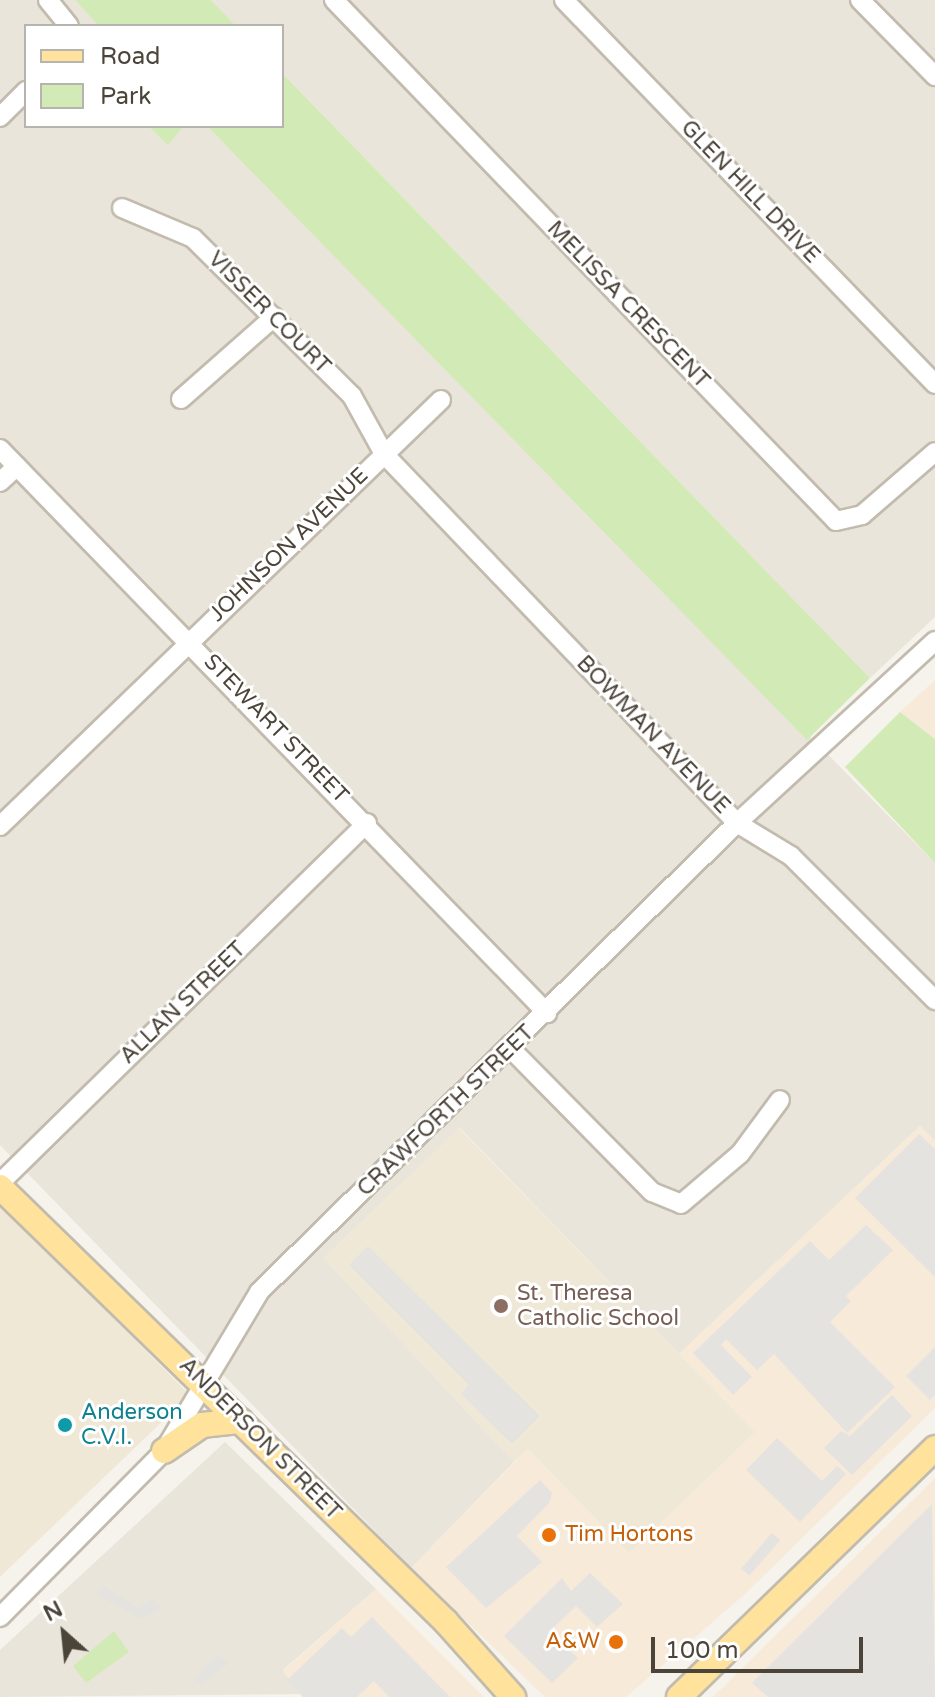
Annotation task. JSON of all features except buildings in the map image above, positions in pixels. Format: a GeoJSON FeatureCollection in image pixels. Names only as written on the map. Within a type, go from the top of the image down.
{"type":"FeatureCollection","features":[{"type":"Feature","properties":{"kind":"main road","name":"ANDERSON STREET"},"geometry":{"type":"LineString","coordinates":[[0,1185],[204,1383],[513,1697]]}},
{"type":"Feature","properties":{"kind":"main road"},"geometry":{"type":"LineString","coordinates":[[164,1451],[202,1425],[241,1421]]}},
{"type":"Feature","properties":{"kind":"main road"},"geometry":{"type":"LineString","coordinates":[[679,1697],[935,1448]]}},
{"type":"Feature","properties":{"kind":"street"},"geometry":{"type":"LineString","coordinates":[[48,0],[67,24]]}},
{"type":"Feature","properties":{"kind":"street","name":"MELISSA CRESCENT"},"geometry":{"type":"LineString","coordinates":[[334,0],[836,521],[862,515],[935,452]]}},
{"type":"Feature","properties":{"kind":"street"},"geometry":{"type":"LineString","coordinates":[[860,0],[935,76]]}},
{"type":"Feature","properties":{"kind":"street","name":"GLEN HILL DRIVE"},"geometry":{"type":"LineString","coordinates":[[576,4],[935,384]]}},
{"type":"Feature","properties":{"kind":"street"},"geometry":{"type":"LineString","coordinates":[[0,117],[24,93]]}},
{"type":"Feature","properties":{"kind":"street","name":"VISSER COURT"},"geometry":{"type":"LineString","coordinates":[[122,208],[193,238],[352,396],[384,454]]}},
{"type":"Feature","properties":{"kind":"street"},"geometry":{"type":"LineString","coordinates":[[181,399],[274,317]]}},
{"type":"Feature","properties":{"kind":"street","name":"JOHNSON AVENUE"},"geometry":{"type":"LineString","coordinates":[[0,826],[441,400]]}},
{"type":"Feature","properties":{"kind":"street","name":"STEWART STREET"},"geometry":{"type":"LineString","coordinates":[[0,449],[367,823],[547,1013]]}},
{"type":"Feature","properties":{"kind":"street","name":"BOWMAN AVENUE"},"geometry":{"type":"LineString","coordinates":[[384,454],[737,823],[791,856],[935,1000]]}},
{"type":"Feature","properties":{"kind":"street"},"geometry":{"type":"LineString","coordinates":[[0,482],[17,466]]}},
{"type":"Feature","properties":{"kind":"street","name":"CRAWFORTH STREET"},"geometry":{"type":"LineString","coordinates":[[0,1617],[164,1451],[259,1292],[511,1049],[737,823],[935,641]]}},
{"type":"Feature","properties":{"kind":"street","name":"ALLAN STREET"},"geometry":{"type":"LineString","coordinates":[[0,1185],[367,823]]}},
{"type":"Feature","properties":{"kind":"street"},"geometry":{"type":"LineString","coordinates":[[511,1049],[652,1192],[681,1204],[740,1154],[780,1100]]}},
{"type":"Feature","properties":{"kind":"shaded area"},"geometry":{"type":"Polygon","coordinates":[[[0,0],[75,0],[98,24],[24,24],[24,128],[150,128],[168,144],[182,128],[209,128],[935,863],[935,1141],[920,1126],[679,1354],[460,1128],[324,1258],[514,1462],[411,1568],[0,1145],[0,0]]]}},
{"type":"Feature","properties":{"kind":"shaded area"},"geometry":{"type":"Polygon","coordinates":[[[211,0],[935,0],[935,617],[870,678],[284,75],[284,24],[234,24],[211,0]]]}},
{"type":"Feature","properties":{"kind":"shaded area"},"geometry":{"type":"Polygon","coordinates":[[[935,680],[935,739],[900,712],[935,680]]]}},
{"type":"Feature","properties":{"kind":"shaded area"},"geometry":{"type":"Polygon","coordinates":[[[920,1126],[935,1141],[935,1408],[745,1594],[626,1697],[545,1697],[411,1568],[528,1449],[628,1552],[755,1432],[679,1354],[920,1126]]]}},
{"type":"Feature","properties":{"kind":"shaded area","name":"St. Theresa Catholic School"},"geometry":{"type":"Polygon","coordinates":[[[459,1128],[755,1432],[629,1553],[528,1449],[514,1462],[324,1258],[459,1128]]]}},
{"type":"Feature","properties":{"kind":"shaded area"},"geometry":{"type":"Polygon","coordinates":[[[919,1134],[935,1149],[935,1277],[855,1198],[919,1134]]]}},
{"type":"Feature","properties":{"kind":"shaded area"},"geometry":{"type":"Polygon","coordinates":[[[0,1204],[190,1395],[0,1577],[0,1204]]]}},
{"type":"Feature","properties":{"kind":"shaded area"},"geometry":{"type":"Polygon","coordinates":[[[866,1225],[893,1250],[846,1296],[851,1301],[830,1322],[895,1387],[847,1433],[774,1354],[757,1370],[726,1339],[721,1345],[752,1377],[733,1395],[693,1353],[810,1241],[829,1260],[866,1225]]]}},
{"type":"Feature","properties":{"kind":"shaded area"},"geometry":{"type":"Polygon","coordinates":[[[368,1246],[540,1416],[512,1444],[461,1394],[469,1385],[349,1265],[368,1246]]]}},
{"type":"Feature","properties":{"kind":"shaded area"},"geometry":{"type":"Polygon","coordinates":[[[935,1347],[935,1395],[930,1400],[906,1376],[935,1347]]]}},
{"type":"Feature","properties":{"kind":"shaded area"},"geometry":{"type":"Polygon","coordinates":[[[892,1395],[912,1416],[852,1475],[824,1448],[841,1431],[850,1436],[892,1395]]]}},
{"type":"Feature","properties":{"kind":"shaded area"},"geometry":{"type":"Polygon","coordinates":[[[777,1438],[822,1481],[837,1466],[846,1474],[800,1522],[746,1470],[777,1438]]]}},
{"type":"Feature","properties":{"kind":"shaded area"},"geometry":{"type":"Polygon","coordinates":[[[225,1442],[376,1589],[283,1670],[306,1694],[0,1697],[0,1650],[225,1442]]]}},
{"type":"Feature","properties":{"kind":"shaded area"},"geometry":{"type":"Polygon","coordinates":[[[935,1478],[935,1697],[713,1697],[923,1490],[935,1478]]]}},
{"type":"Feature","properties":{"kind":"shaded area"},"geometry":{"type":"Polygon","coordinates":[[[540,1480],[552,1493],[550,1502],[517,1536],[542,1562],[486,1608],[446,1567],[540,1480]]]}},
{"type":"Feature","properties":{"kind":"shaded area"},"geometry":{"type":"Polygon","coordinates":[[[932,1504],[935,1697],[768,1697],[752,1683],[932,1504]]]}},
{"type":"Feature","properties":{"kind":"shaded area"},"geometry":{"type":"Polygon","coordinates":[[[772,1533],[780,1540],[749,1576],[741,1568],[772,1533]]]}},
{"type":"Feature","properties":{"kind":"shaded area"},"geometry":{"type":"Polygon","coordinates":[[[590,1573],[623,1604],[597,1627],[576,1606],[549,1632],[578,1658],[552,1683],[504,1636],[562,1578],[571,1591],[590,1573]]]}},
{"type":"Feature","properties":{"kind":"shaded area"},"geometry":{"type":"Polygon","coordinates":[[[103,1585],[137,1607],[153,1599],[161,1609],[141,1619],[96,1594],[103,1585]]]}},
{"type":"Feature","properties":{"kind":"shaded area"},"geometry":{"type":"Polygon","coordinates":[[[376,1589],[484,1697],[302,1697],[283,1671],[376,1589]]]}},
{"type":"Feature","properties":{"kind":"shaded area"},"geometry":{"type":"Polygon","coordinates":[[[372,1617],[450,1697],[389,1697],[374,1681],[357,1697],[303,1697],[287,1680],[342,1628],[351,1637],[372,1617]]]}},
{"type":"Feature","properties":{"kind":"shaded area"},"geometry":{"type":"Polygon","coordinates":[[[218,1655],[229,1663],[202,1685],[194,1678],[218,1655]]]}},
{"type":"Feature","properties":{"kind":"green space"},"geometry":{"type":"Polygon","coordinates":[[[75,0],[211,0],[234,24],[97,24],[75,0]]]}},
{"type":"Feature","properties":{"kind":"green space"},"geometry":{"type":"Polygon","coordinates":[[[284,75],[870,678],[807,740],[209,128],[284,128],[284,75]]]}},
{"type":"Feature","properties":{"kind":"green space"},"geometry":{"type":"Polygon","coordinates":[[[150,128],[182,128],[168,145],[150,128]]]}},
{"type":"Feature","properties":{"kind":"green space"},"geometry":{"type":"Polygon","coordinates":[[[900,712],[935,739],[935,863],[845,767],[900,712]]]}},
{"type":"Feature","properties":{"kind":"green space"},"geometry":{"type":"Polygon","coordinates":[[[114,1631],[129,1652],[86,1683],[73,1666],[114,1631]]]}},
{"type":"Feature","properties":{"kind":"place","name":"St. Theresa Catholic School"},"geometry":{"type":"Point","coordinates":[501,1306]}},
{"type":"Feature","properties":{"kind":"place","name":"Anderson C.V.I."},"geometry":{"type":"Point","coordinates":[65,1425]}},
{"type":"Feature","properties":{"kind":"place","name":"Tim Hortons"},"geometry":{"type":"Point","coordinates":[549,1535]}},
{"type":"Feature","properties":{"kind":"place","name":"A&W"},"geometry":{"type":"Point","coordinates":[616,1642]}}]}
